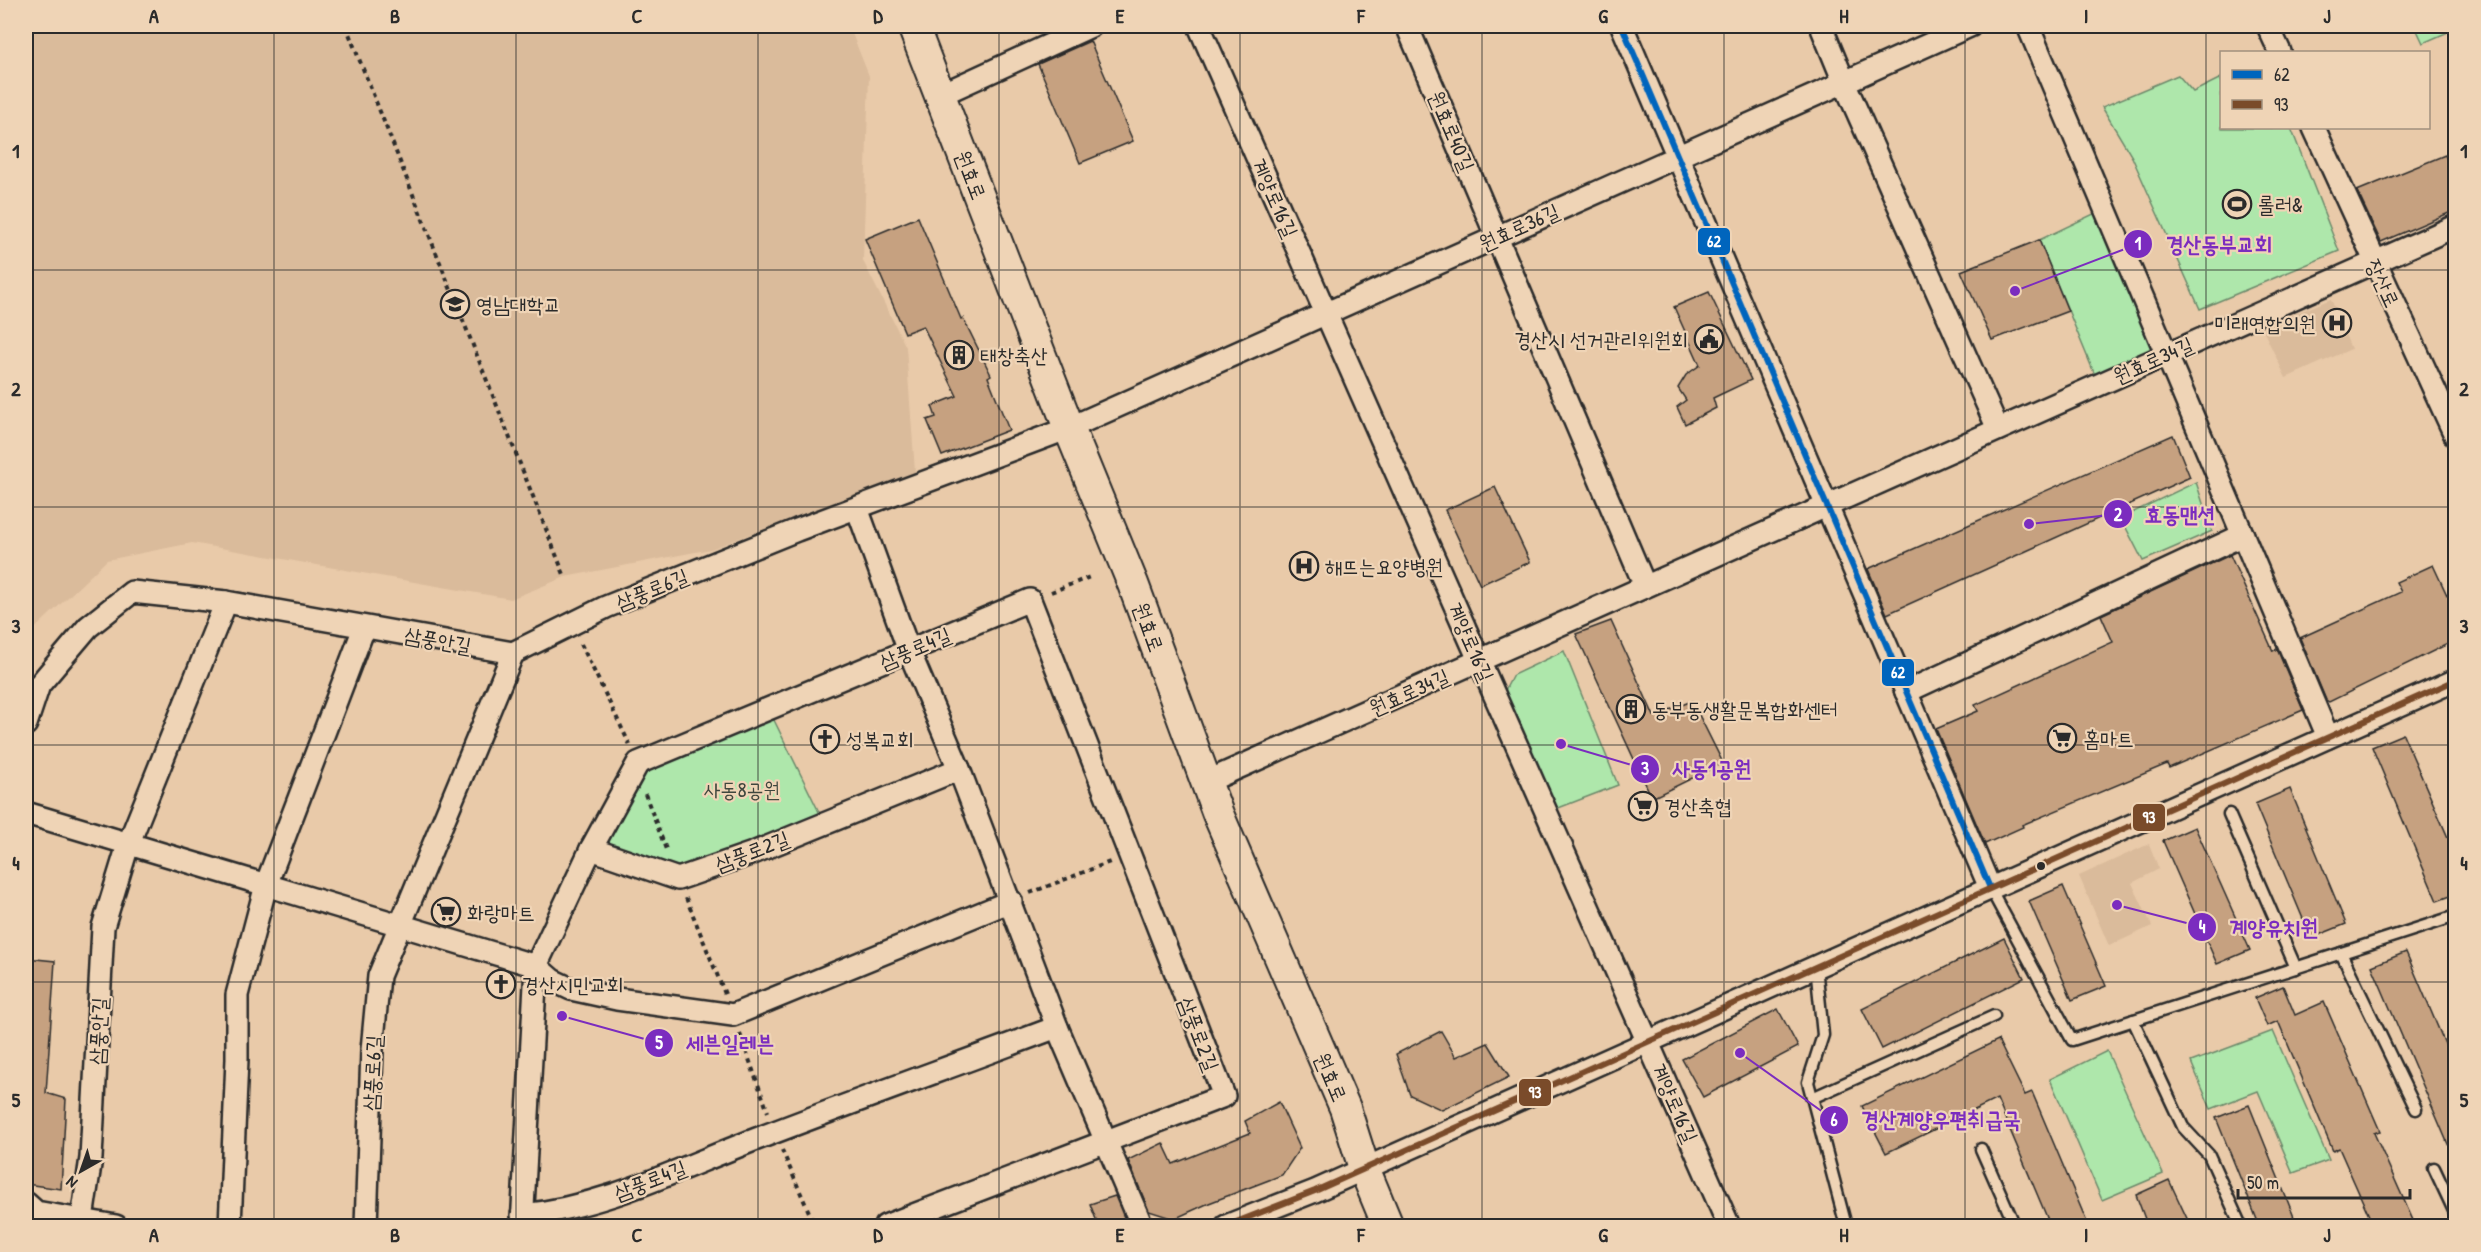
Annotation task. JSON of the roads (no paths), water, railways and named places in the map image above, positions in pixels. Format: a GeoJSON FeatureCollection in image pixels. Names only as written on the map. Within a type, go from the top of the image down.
{"type":"FeatureCollection","features":[{"type":"Feature","properties":{"kind":"main road","name":"원효로"},"geometry":{"type":"LineString","coordinates":[[913,26],[1068,428],[1133,584],[1206,783],[1345,1108],[1364,1168],[1388,1227]]}},
{"type":"Feature","properties":{"kind":"street"},"geometry":{"type":"LineString","coordinates":[[940,95],[1091,26]]}},
{"type":"Feature","properties":{"kind":"street","name":"계양로16길"},"geometry":{"type":"LineString","coordinates":[[1199,26],[1729,1227]]}},
{"type":"Feature","properties":{"kind":"street","name":"원효로40길"},"geometry":{"type":"LineString","coordinates":[[1407,26],[1497,237]]}},
{"type":"Feature","properties":{"kind":"street"},"geometry":{"type":"LineString","coordinates":[[1622,26],[1990,888]]}},
{"type":"Feature","properties":{"kind":"street"},"geometry":{"type":"LineString","coordinates":[[1821,26],[1998,429]]}},
{"type":"Feature","properties":{"kind":"street","name":"원효로36길"},"geometry":{"type":"LineString","coordinates":[[1068,428],[1970,26]]}},
{"type":"Feature","properties":{"kind":"street"},"geometry":{"type":"LineString","coordinates":[[2028,26],[2328,737]]}},
{"type":"Feature","properties":{"kind":"street"},"geometry":{"type":"LineString","coordinates":[[2268,26],[2280,51]]}},
{"type":"Feature","properties":{"kind":"street","name":"장산로"},"geometry":{"type":"LineString","coordinates":[[2314,129],[2373,262],[2456,437]]}},
{"type":"Feature","properties":{"kind":"street","name":"원효로34길"},"geometry":{"type":"LineString","coordinates":[[1206,783],[2456,226]]}},
{"type":"Feature","properties":{"kind":"street"},"geometry":{"type":"LineString","coordinates":[[1497,237],[1645,586]]}},
{"type":"Feature","properties":{"kind":"street","name":"삼풍로6길"},"geometry":{"type":"LineString","coordinates":[[366,1227],[372,1050],[379,976],[513,653],[606,607],[1068,428]]}},
{"type":"Feature","properties":{"kind":"street"},"geometry":{"type":"LineString","coordinates":[[857,508],[909,651],[1011,901],[1057,1028],[1142,1227]]}},
{"type":"Feature","properties":{"kind":"street"},"geometry":{"type":"LineString","coordinates":[[1906,692],[2243,535]]}},
{"type":"Feature","properties":{"kind":"street","name":"삼풍안길"},"geometry":{"type":"LineString","coordinates":[[26,724],[39,685],[88,627],[132,592],[226,602],[513,653]]}},
{"type":"Feature","properties":{"kind":"street","name":"삼풍로4길"},"geometry":{"type":"LineString","coordinates":[[1057,1028],[775,1132],[648,1184],[522,1221],[536,966],[591,849],[637,766],[1030,600],[1130,854]]}},
{"type":"Feature","properties":{"kind":"street","name":"삼풍안길"},"geometry":{"type":"LineString","coordinates":[[82,1220],[91,1158],[103,927],[128,845],[226,602]]}},
{"type":"Feature","properties":{"kind":"street"},"geometry":{"type":"LineString","coordinates":[[230,1227],[237,1070],[237,995],[266,885],[364,628]]}},
{"type":"Feature","properties":{"kind":"street"},"geometry":{"type":"LineString","coordinates":[[1226,1227],[1315,1191],[2456,680]]}},
{"type":"Feature","properties":{"kind":"street","name":"삼풍로2길"},"geometry":{"type":"LineString","coordinates":[[591,849],[678,879],[753,853],[959,769]]}},
{"type":"Feature","properties":{"kind":"street"},"geometry":{"type":"LineString","coordinates":[[26,813],[536,966],[552,980],[571,989],[617,999],[728,1014],[1011,901]]}},
{"type":"Feature","properties":{"kind":"street","name":"삼풍로2길"},"geometry":{"type":"LineString","coordinates":[[885,1227],[1224,1096],[1130,854]]}},
{"type":"Feature","properties":{"kind":"street"},"geometry":{"type":"LineString","coordinates":[[26,1203],[36,1212],[116,1227]]}},
{"type":"Feature","properties":{"kind":"lane"},"geometry":{"type":"LineString","coordinates":[[2229,814],[2296,968]]}},
{"type":"Feature","properties":{"kind":"lane"},"geometry":{"type":"LineString","coordinates":[[1990,888],[2072,1040],[2456,916]]}},
{"type":"Feature","properties":{"kind":"lane"},"geometry":{"type":"LineString","coordinates":[[2341,953],[2416,1109]]}},
{"type":"Feature","properties":{"kind":"lane"},"geometry":{"type":"LineString","coordinates":[[1816,966],[1822,1035],[1808,1082],[1846,1227]]}},
{"type":"Feature","properties":{"kind":"lane"},"geometry":{"type":"LineString","coordinates":[[1812,1098],[1994,1016]]}},
{"type":"Feature","properties":{"kind":"lane"},"geometry":{"type":"LineString","coordinates":[[2133,1020],[2183,1126],[2209,1155],[2241,1227]]}},
{"type":"Feature","properties":{"kind":"lane"},"geometry":{"type":"LineString","coordinates":[[1981,1149],[2015,1227]]}},
{"type":"Feature","properties":{"kind":"lane"},"geometry":{"type":"LineString","coordinates":[[2434,1168],[2456,1215]]}},
{"type":"Feature","properties":{"kind":"place","name":"롤러&"},"geometry":{"type":"Point","coordinates":[2237,204]}},
{"type":"Feature","properties":{"kind":"place","name":"경산동부교회"},"geometry":{"type":"Point","coordinates":[2015,291]}},
{"type":"Feature","properties":{"kind":"place","name":"영남대학교"},"geometry":{"type":"Point","coordinates":[455,304]}},
{"type":"Feature","properties":{"kind":"place","name":"미래연합의원"},"geometry":{"type":"Point","coordinates":[2337,323]}},
{"type":"Feature","properties":{"kind":"place","name":"경산시 선거관리위원회"},"geometry":{"type":"Point","coordinates":[1709,339]}},
{"type":"Feature","properties":{"kind":"place","name":"태창축산"},"geometry":{"type":"Point","coordinates":[959,355]}},
{"type":"Feature","properties":{"kind":"place","name":"효동맨션"},"geometry":{"type":"Point","coordinates":[2029,524]}},
{"type":"Feature","properties":{"kind":"place","name":"해뜨는요양병원"},"geometry":{"type":"Point","coordinates":[1304,566]}},
{"type":"Feature","properties":{"kind":"place","name":"동부동생활문복합화센터"},"geometry":{"type":"Point","coordinates":[1631,709]}},
{"type":"Feature","properties":{"kind":"place","name":"홈마트"},"geometry":{"type":"Point","coordinates":[2062,738]}},
{"type":"Feature","properties":{"kind":"place","name":"성복교회"},"geometry":{"type":"Point","coordinates":[825,739]}},
{"type":"Feature","properties":{"kind":"place","name":"사동1공원"},"geometry":{"type":"Point","coordinates":[1561,744]}},
{"type":"Feature","properties":{"kind":"place","name":"경산축협"},"geometry":{"type":"Point","coordinates":[1643,806]}},
{"type":"Feature","properties":{"kind":"place","name":"계양유치원"},"geometry":{"type":"Point","coordinates":[2117,905]}},
{"type":"Feature","properties":{"kind":"place","name":"화랑마트"},"geometry":{"type":"Point","coordinates":[446,912]}},
{"type":"Feature","properties":{"kind":"place","name":"경산시민교회"},"geometry":{"type":"Point","coordinates":[501,984]}},
{"type":"Feature","properties":{"kind":"place","name":"세븐일레븐"},"geometry":{"type":"Point","coordinates":[562,1016]}},
{"type":"Feature","properties":{"kind":"place","name":"경산계양우편취급국"},"geometry":{"type":"Point","coordinates":[1740,1053]}},
{"type":"Feature","properties":{"kind":"park label","name":"사동8공원"},"geometry":{"type":"Point","coordinates":[742,789]}}]}
